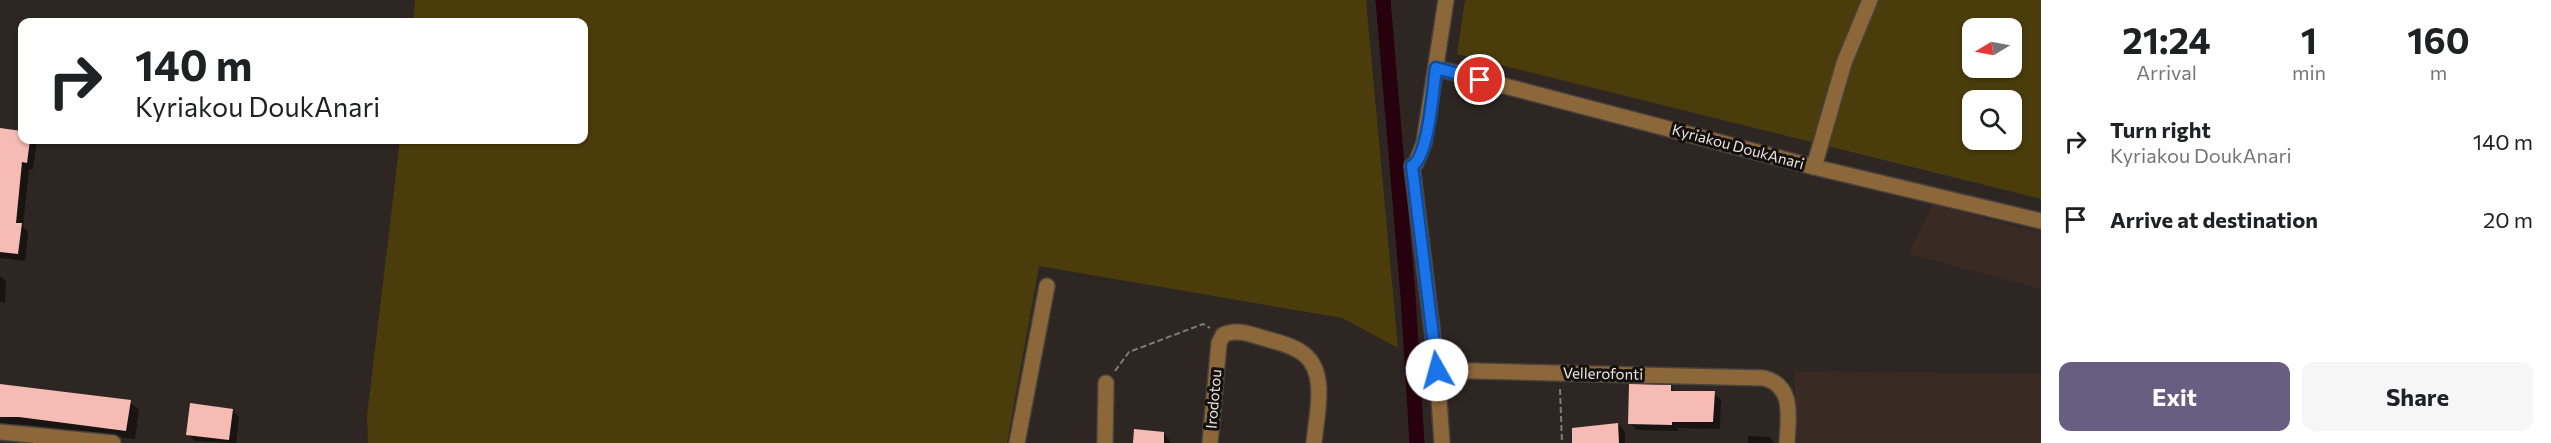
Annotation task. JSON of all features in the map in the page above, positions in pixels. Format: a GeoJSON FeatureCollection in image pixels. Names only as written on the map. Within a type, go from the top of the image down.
{"type":"FeatureCollection","features":[{"type":"Feature","properties":{"kind":"street"},"geometry":{"type":"LineString","coordinates":[[1442,443],[1437,370],[1412,166],[1416,163],[1424,143],[1446,0]]}},
{"type":"Feature","properties":{"kind":"street"},"geometry":{"type":"LineString","coordinates":[[1814,167],[1844,63],[1870,0]]}},
{"type":"Feature","properties":{"kind":"street","name":"Kyriakou DoukAnari"},"geometry":{"type":"LineString","coordinates":[[1436,68],[1814,167],[2041,221]]}},
{"type":"Feature","properties":{"kind":"street"},"geometry":{"type":"LineString","coordinates":[[1017,443],[1047,286]]}},
{"type":"Feature","properties":{"kind":"street"},"geometry":{"type":"LineString","coordinates":[[1223,335],[1231,331],[1241,332],[1292,347],[1305,354],[1315,365],[1319,381],[1314,443]]}},
{"type":"Feature","properties":{"kind":"street","name":"Irodotou"},"geometry":{"type":"LineString","coordinates":[[1210,443],[1218,355],[1223,335]]}},
{"type":"Feature","properties":{"kind":"street","name":"Vellerofonti"},"geometry":{"type":"LineString","coordinates":[[1437,370],[1768,379],[1782,389],[1787,399],[1787,443]]}},
{"type":"Feature","properties":{"kind":"street"},"geometry":{"type":"LineString","coordinates":[[1105,443],[1106,383]]}},
{"type":"Feature","properties":{"kind":"street"},"geometry":{"type":"LineString","coordinates":[[0,432],[113,443]]}},
{"type":"Feature","properties":{"kind":"path"},"geometry":{"type":"LineString","coordinates":[[1106,383],[1129,352],[1203,324],[1223,335]]}},
{"type":"Feature","properties":{"kind":"path"},"geometry":{"type":"LineString","coordinates":[[1560,373],[1562,443]]}},
{"type":"Feature","properties":{"kind":"shaded area"},"geometry":{"type":"Polygon","coordinates":[[[415,0],[1366,0],[1398,348],[1342,318],[1039,266],[1007,443],[368,443],[367,416],[400,144],[588,144],[588,18],[413,18],[415,0]]]}},
{"type":"Feature","properties":{"kind":"shaded area"},"geometry":{"type":"Polygon","coordinates":[[[1465,0],[2041,0],[2041,199],[1457,54],[1465,0]]]}},
{"type":"Feature","properties":{"kind":"shaded area"},"geometry":{"type":"Polygon","coordinates":[[[1932,204],[2041,233],[2041,289],[1909,254],[1932,204]]]}},
{"type":"Feature","properties":{"kind":"shaded area"},"geometry":{"type":"Polygon","coordinates":[[[1795,371],[2041,374],[2041,443],[1795,443],[1795,371]]]}},
{"type":"Feature","properties":{"kind":"building"},"geometry":{"type":"Polygon","coordinates":[[[0,128],[18,130],[18,144],[29,144],[27,163],[22,162],[16,223],[22,223],[18,254],[0,252],[0,128]]]}},
{"type":"Feature","properties":{"kind":"building"},"geometry":{"type":"Polygon","coordinates":[[[0,384],[131,400],[126,431],[19,417],[0,417],[0,384]]]}},
{"type":"Feature","properties":{"kind":"building"},"geometry":{"type":"Polygon","coordinates":[[[1629,384],[1671,385],[1671,391],[1715,391],[1713,422],[1672,422],[1672,425],[1628,424],[1629,384]]]}},
{"type":"Feature","properties":{"kind":"building"},"geometry":{"type":"Polygon","coordinates":[[[190,403],[233,409],[229,440],[186,435],[190,403]]]}},
{"type":"Feature","properties":{"kind":"building"},"geometry":{"type":"Polygon","coordinates":[[[1618,423],[1619,443],[1572,443],[1572,428],[1618,423]]]}},
{"type":"Feature","properties":{"kind":"building"},"geometry":{"type":"Polygon","coordinates":[[[1134,429],[1164,432],[1164,443],[1133,443],[1134,429]]]}},
{"type":"Feature","properties":{"kind":"waterway"},"geometry":{"type":"LineString","coordinates":[[1383,0],[1408,296],[1417,443]]}},
{"type":"Feature","properties":{"kind":"route"},"geometry":{"type":"LineString","coordinates":[[1437,370],[1412,166],[1416,163],[1424,143],[1436,68],[1480,80]]}}]}
